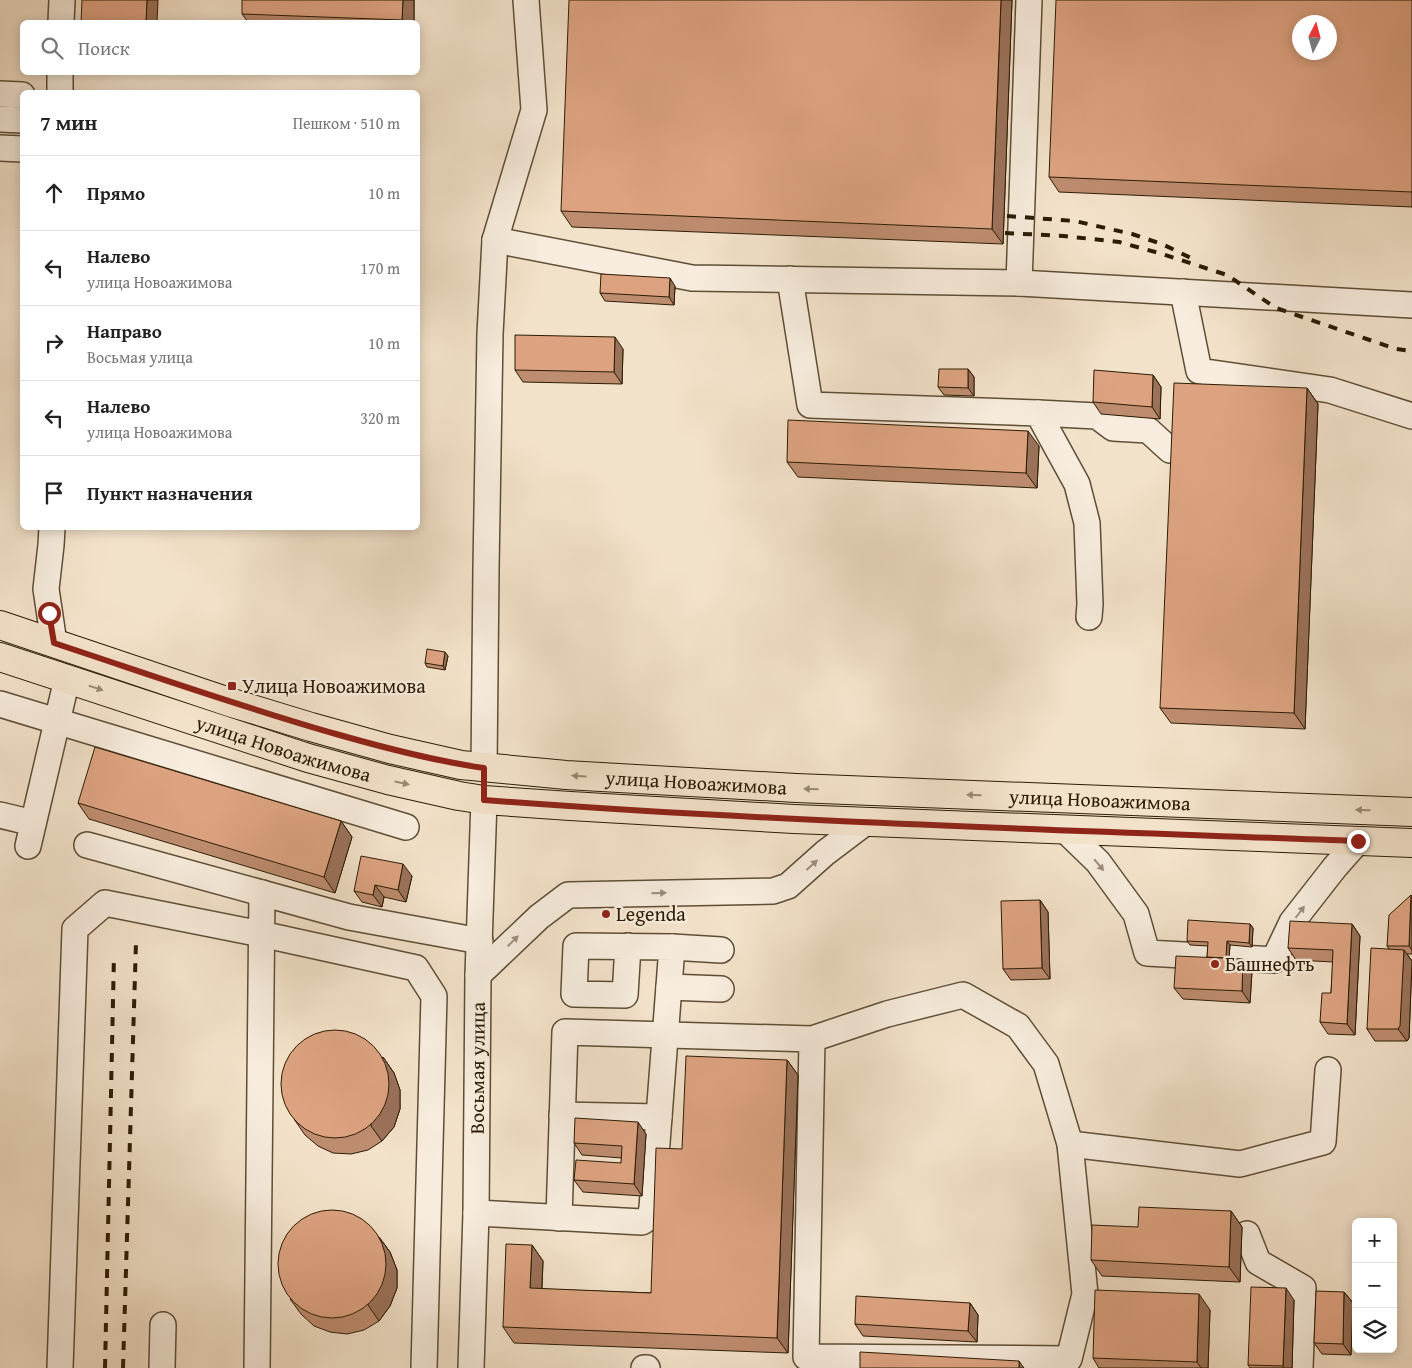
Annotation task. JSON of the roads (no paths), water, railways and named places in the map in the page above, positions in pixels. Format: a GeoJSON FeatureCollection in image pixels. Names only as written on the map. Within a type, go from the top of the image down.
{"type":"FeatureCollection","features":[{"type":"Feature","properties":{"kind":"main road","name":"улица Новоажимова"},"geometry":{"type":"LineString","coordinates":[[0,625],[311,727],[390,749],[484,768],[566,775],[796,788],[1412,812]]}},
{"type":"Feature","properties":{"kind":"main road","name":"улица Новоажимова"},"geometry":{"type":"LineString","coordinates":[[0,657],[308,758],[388,780],[484,800],[784,819],[1412,843]]}},
{"type":"Feature","properties":{"kind":"main road","name":"Восьмая улица"},"geometry":{"type":"LineString","coordinates":[[484,768],[484,800]]}},
{"type":"Feature","properties":{"kind":"street"},"geometry":{"type":"LineString","coordinates":[[61,20],[62,0]]}},
{"type":"Feature","properties":{"kind":"street"},"geometry":{"type":"LineString","coordinates":[[484,768],[490,363],[495,240],[534,110],[526,0]]}},
{"type":"Feature","properties":{"kind":"street"},"geometry":{"type":"LineString","coordinates":[[1019,283],[1029,0]]}},
{"type":"Feature","properties":{"kind":"street"},"geometry":{"type":"LineString","coordinates":[[60,75],[60,90]]}},
{"type":"Feature","properties":{"kind":"street"},"geometry":{"type":"LineString","coordinates":[[0,94],[20,95]]}},
{"type":"Feature","properties":{"kind":"street"},"geometry":{"type":"LineString","coordinates":[[0,119],[20,120]]}},
{"type":"Feature","properties":{"kind":"street"},"geometry":{"type":"LineString","coordinates":[[0,148],[20,148]]}},
{"type":"Feature","properties":{"kind":"street"},"geometry":{"type":"LineString","coordinates":[[495,240],[692,278],[1019,283],[1412,305]]}},
{"type":"Feature","properties":{"kind":"street"},"geometry":{"type":"LineString","coordinates":[[790,279],[810,405],[1038,412],[1097,416],[1112,428],[1148,430],[1170,450]]}},
{"type":"Feature","properties":{"kind":"street"},"geometry":{"type":"LineString","coordinates":[[1184,292],[1199,371],[1330,390],[1412,416]]}},
{"type":"Feature","properties":{"kind":"street"},"geometry":{"type":"LineString","coordinates":[[1038,412],[1077,484],[1087,523],[1089,616]]}},
{"type":"Feature","properties":{"kind":"street"},"geometry":{"type":"LineString","coordinates":[[52,530],[46,589],[54,643]]}},
{"type":"Feature","properties":{"kind":"street"},"geometry":{"type":"LineString","coordinates":[[0,815],[31,835],[67,679]]}},
{"type":"Feature","properties":{"kind":"street"},"geometry":{"type":"LineString","coordinates":[[0,704],[406,827]]}},
{"type":"Feature","properties":{"kind":"street","name":"Восьмая улица"},"geometry":{"type":"LineString","coordinates":[[471,1368],[476,1213],[478,975],[484,800]]}},
{"type":"Feature","properties":{"kind":"street"},"geometry":{"type":"LineString","coordinates":[[478,975],[538,917],[568,895],[772,891],[788,886],[825,853],[866,822]]}},
{"type":"Feature","properties":{"kind":"street"},"geometry":{"type":"LineString","coordinates":[[1065,830],[1098,862],[1136,914],[1147,953],[1274,960],[1292,922],[1358,841]]}},
{"type":"Feature","properties":{"kind":"street"},"geometry":{"type":"LineString","coordinates":[[87,845],[349,917],[480,941]]}},
{"type":"Feature","properties":{"kind":"street"},"geometry":{"type":"LineString","coordinates":[[257,1368],[262,893]]}},
{"type":"Feature","properties":{"kind":"street"},"geometry":{"type":"LineString","coordinates":[[60,1368],[75,929],[105,903],[261,934],[416,968],[434,996],[424,1368]]}},
{"type":"Feature","properties":{"kind":"street"},"geometry":{"type":"LineString","coordinates":[[628,946],[721,950]]}},
{"type":"Feature","properties":{"kind":"street"},"geometry":{"type":"LineString","coordinates":[[476,1213],[642,1222],[650,1217],[672,947]]}},
{"type":"Feature","properties":{"kind":"street"},"geometry":{"type":"LineString","coordinates":[[669,987],[721,989]]}},
{"type":"Feature","properties":{"kind":"street"},"geometry":{"type":"LineString","coordinates":[[559,1218],[565,1032],[812,1039],[886,1014],[963,995],[1018,1026],[1046,1064],[1070,1144],[1085,1294],[1069,1359],[806,1357],[812,1039]]}},
{"type":"Feature","properties":{"kind":"street"},"geometry":{"type":"LineString","coordinates":[[1070,1144],[1240,1164],[1323,1142],[1328,1070]]}},
{"type":"Feature","properties":{"kind":"street"},"geometry":{"type":"LineString","coordinates":[[562,1115],[659,1117]]}},
{"type":"Feature","properties":{"kind":"street"},"geometry":{"type":"LineString","coordinates":[[1247,1234],[1258,1262],[1303,1288],[1300,1368]]}},
{"type":"Feature","properties":{"kind":"street"},"geometry":{"type":"LineString","coordinates":[[162,1368],[163,1325]]}},
{"type":"Feature","properties":{"kind":"railway"},"geometry":{"type":"LineString","coordinates":[[1007,216],[1075,221],[1132,234],[1162,244],[1191,258]]}},
{"type":"Feature","properties":{"kind":"railway"},"geometry":{"type":"LineString","coordinates":[[1005,233],[1064,236],[1119,242],[1159,253],[1227,275],[1276,308],[1396,349],[1412,351]]}},
{"type":"Feature","properties":{"kind":"railway"},"geometry":{"type":"LineString","coordinates":[[123,1368],[136,942]]}},
{"type":"Feature","properties":{"kind":"railway"},"geometry":{"type":"LineString","coordinates":[[105,1368],[114,955]]}},
{"type":"Feature","properties":{"kind":"place","name":"Улица Новоажимова"},"geometry":{"type":"Point","coordinates":[232,686]}},
{"type":"Feature","properties":{"kind":"place","name":"Legenda"},"geometry":{"type":"Point","coordinates":[606,914]}},
{"type":"Feature","properties":{"kind":"place","name":"Башнефть"},"geometry":{"type":"Point","coordinates":[1215,964]}}]}
